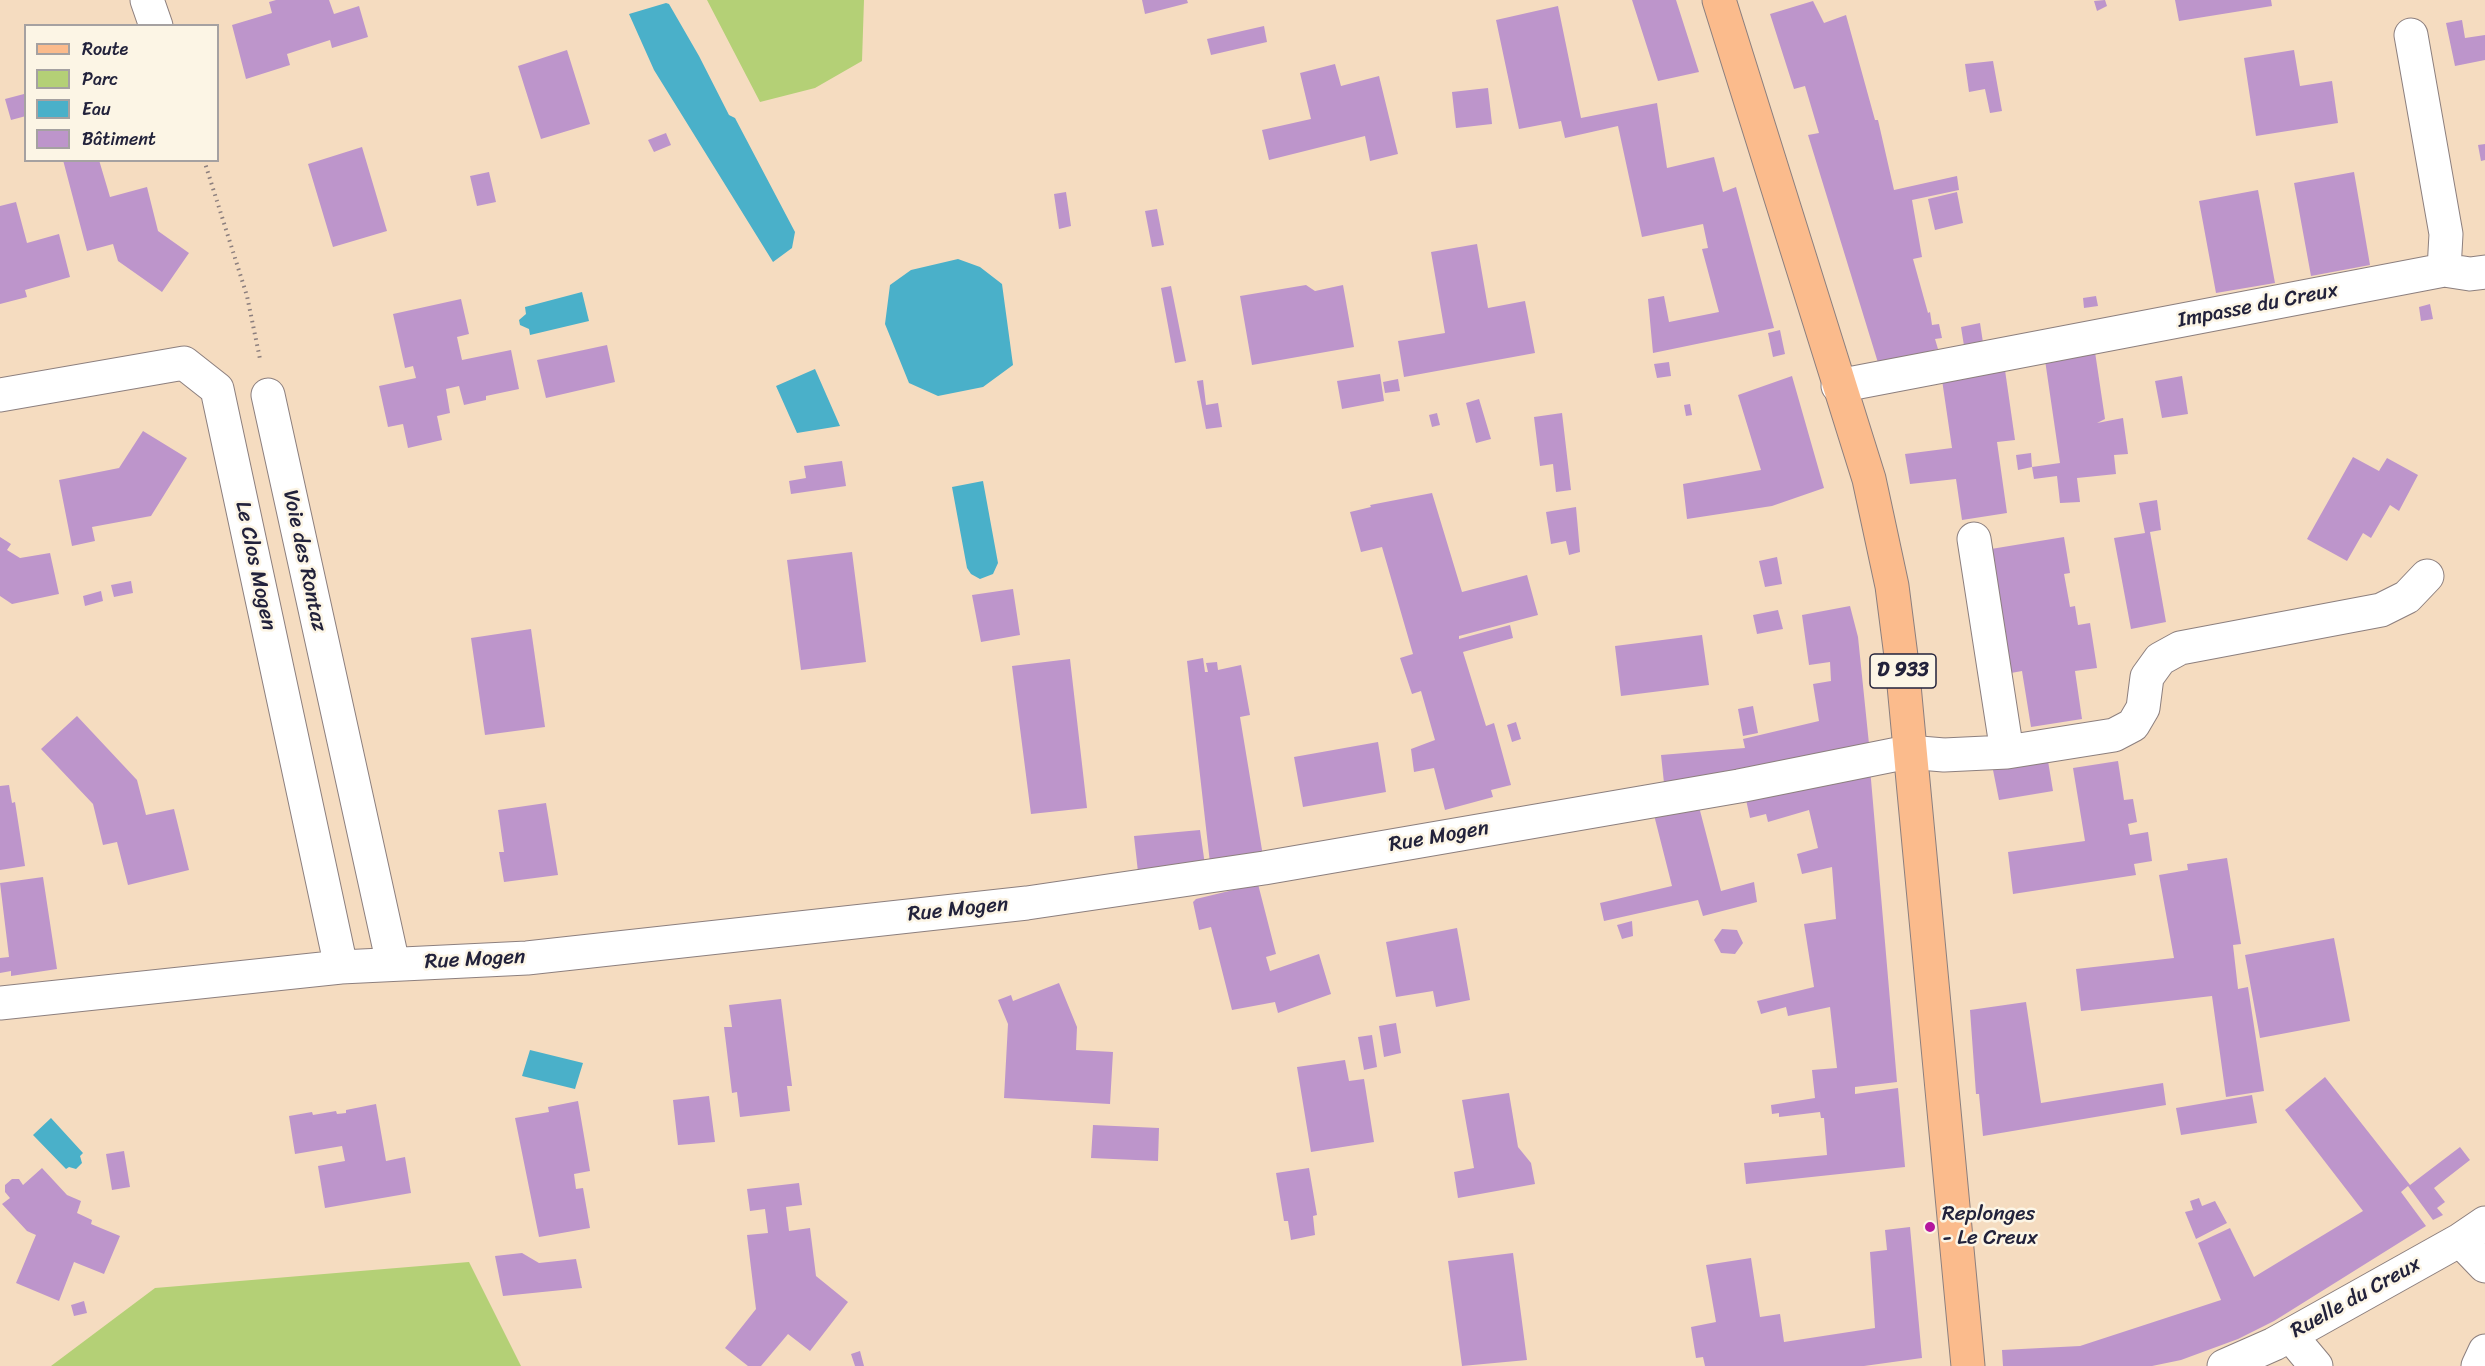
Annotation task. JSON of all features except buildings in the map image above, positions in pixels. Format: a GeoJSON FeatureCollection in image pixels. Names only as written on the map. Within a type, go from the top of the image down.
{"type":"FeatureCollection","features":[{"type":"Feature","properties":{"kind":"main road","name":"D 933"},"geometry":{"type":"LineString","coordinates":[[1719,0],[1869,479],[1892,586],[1902,664],[1908,752],[1968,1366]]}},
{"type":"Feature","properties":{"kind":"street"},"geometry":{"type":"LineString","coordinates":[[147,0],[155,24]]}},
{"type":"Feature","properties":{"kind":"street"},"geometry":{"type":"LineString","coordinates":[[2411,35],[2446,234],[2444,270]]}},
{"type":"Feature","properties":{"kind":"street","name":"Impasse du Creux"},"geometry":{"type":"LineString","coordinates":[[1838,386],[2444,270],[2469,274],[2485,272]]}},
{"type":"Feature","properties":{"kind":"street","name":"Le Clos Mogen"},"geometry":{"type":"LineString","coordinates":[[0,395],[184,363],[217,389],[341,967]]}},
{"type":"Feature","properties":{"kind":"street","name":"Voie des Rontaz"},"geometry":{"type":"LineString","coordinates":[[268,395],[393,964]]}},
{"type":"Feature","properties":{"kind":"street"},"geometry":{"type":"LineString","coordinates":[[1974,539],[2007,752]]}},
{"type":"Feature","properties":{"kind":"street","name":"Rue Mogen"},"geometry":{"type":"LineString","coordinates":[[0,1003],[341,967],[526,958],[1027,903],[1264,868],[1739,786],[1908,752],[1944,755],[2007,752],[2114,735],[2133,725],[2143,708],[2147,677],[2160,659],[2180,648],[2381,610],[2407,597],[2427,576]]}},
{"type":"Feature","properties":{"kind":"street"},"geometry":{"type":"LineString","coordinates":[[2473,1231],[2485,1266]]}},
{"type":"Feature","properties":{"kind":"street","name":"Ruelle du Creux"},"geometry":{"type":"LineString","coordinates":[[2224,1366],[2290,1335],[2473,1231]]}},
{"type":"Feature","properties":{"kind":"street"},"geometry":{"type":"LineString","coordinates":[[2290,1335],[2316,1366]]}},
{"type":"Feature","properties":{"kind":"street"},"geometry":{"type":"LineString","coordinates":[[2478,1366],[2485,1351]]}},
{"type":"Feature","properties":{"kind":"path"},"geometry":{"type":"LineString","coordinates":[[205,162],[246,296],[268,395]]}},
{"type":"Feature","properties":{"kind":"green space"},"geometry":{"type":"Polygon","coordinates":[[[707,0],[864,0],[862,61],[815,88],[760,102],[707,0]]]}},
{"type":"Feature","properties":{"kind":"green space"},"geometry":{"type":"Polygon","coordinates":[[[469,1262],[521,1366],[51,1366],[155,1288],[469,1262]]]}},
{"type":"Feature","properties":{"kind":"water"},"geometry":{"type":"Polygon","coordinates":[[[669,4],[699,56],[729,115],[735,118],[795,232],[792,248],[773,262],[654,70],[629,14],[669,4]]]}},
{"type":"Feature","properties":{"kind":"water"},"geometry":{"type":"Polygon","coordinates":[[[958,259],[980,267],[1002,284],[1013,365],[983,387],[938,396],[909,383],[885,324],[890,285],[911,270],[958,259]]]}},
{"type":"Feature","properties":{"kind":"water"},"geometry":{"type":"Polygon","coordinates":[[[582,292],[589,321],[530,335],[529,329],[520,325],[519,320],[526,314],[525,307],[582,292]]]}},
{"type":"Feature","properties":{"kind":"water"},"geometry":{"type":"Polygon","coordinates":[[[815,369],[840,426],[797,433],[776,386],[815,369]]]}},
{"type":"Feature","properties":{"kind":"water"},"geometry":{"type":"Polygon","coordinates":[[[983,481],[998,563],[993,574],[980,579],[971,574],[967,568],[952,487],[983,481]]]}},
{"type":"Feature","properties":{"kind":"water"},"geometry":{"type":"Polygon","coordinates":[[[530,1050],[583,1063],[575,1089],[522,1076],[530,1050]]]}},
{"type":"Feature","properties":{"kind":"water"},"geometry":{"type":"Polygon","coordinates":[[[51,1118],[83,1153],[80,1156],[82,1163],[76,1169],[69,1167],[66,1169],[33,1135],[51,1118]]]}},
{"type":"Feature","properties":{"kind":"place","name":"Replonges - Le Creux"},"geometry":{"type":"Point","coordinates":[1930,1227]}}]}
